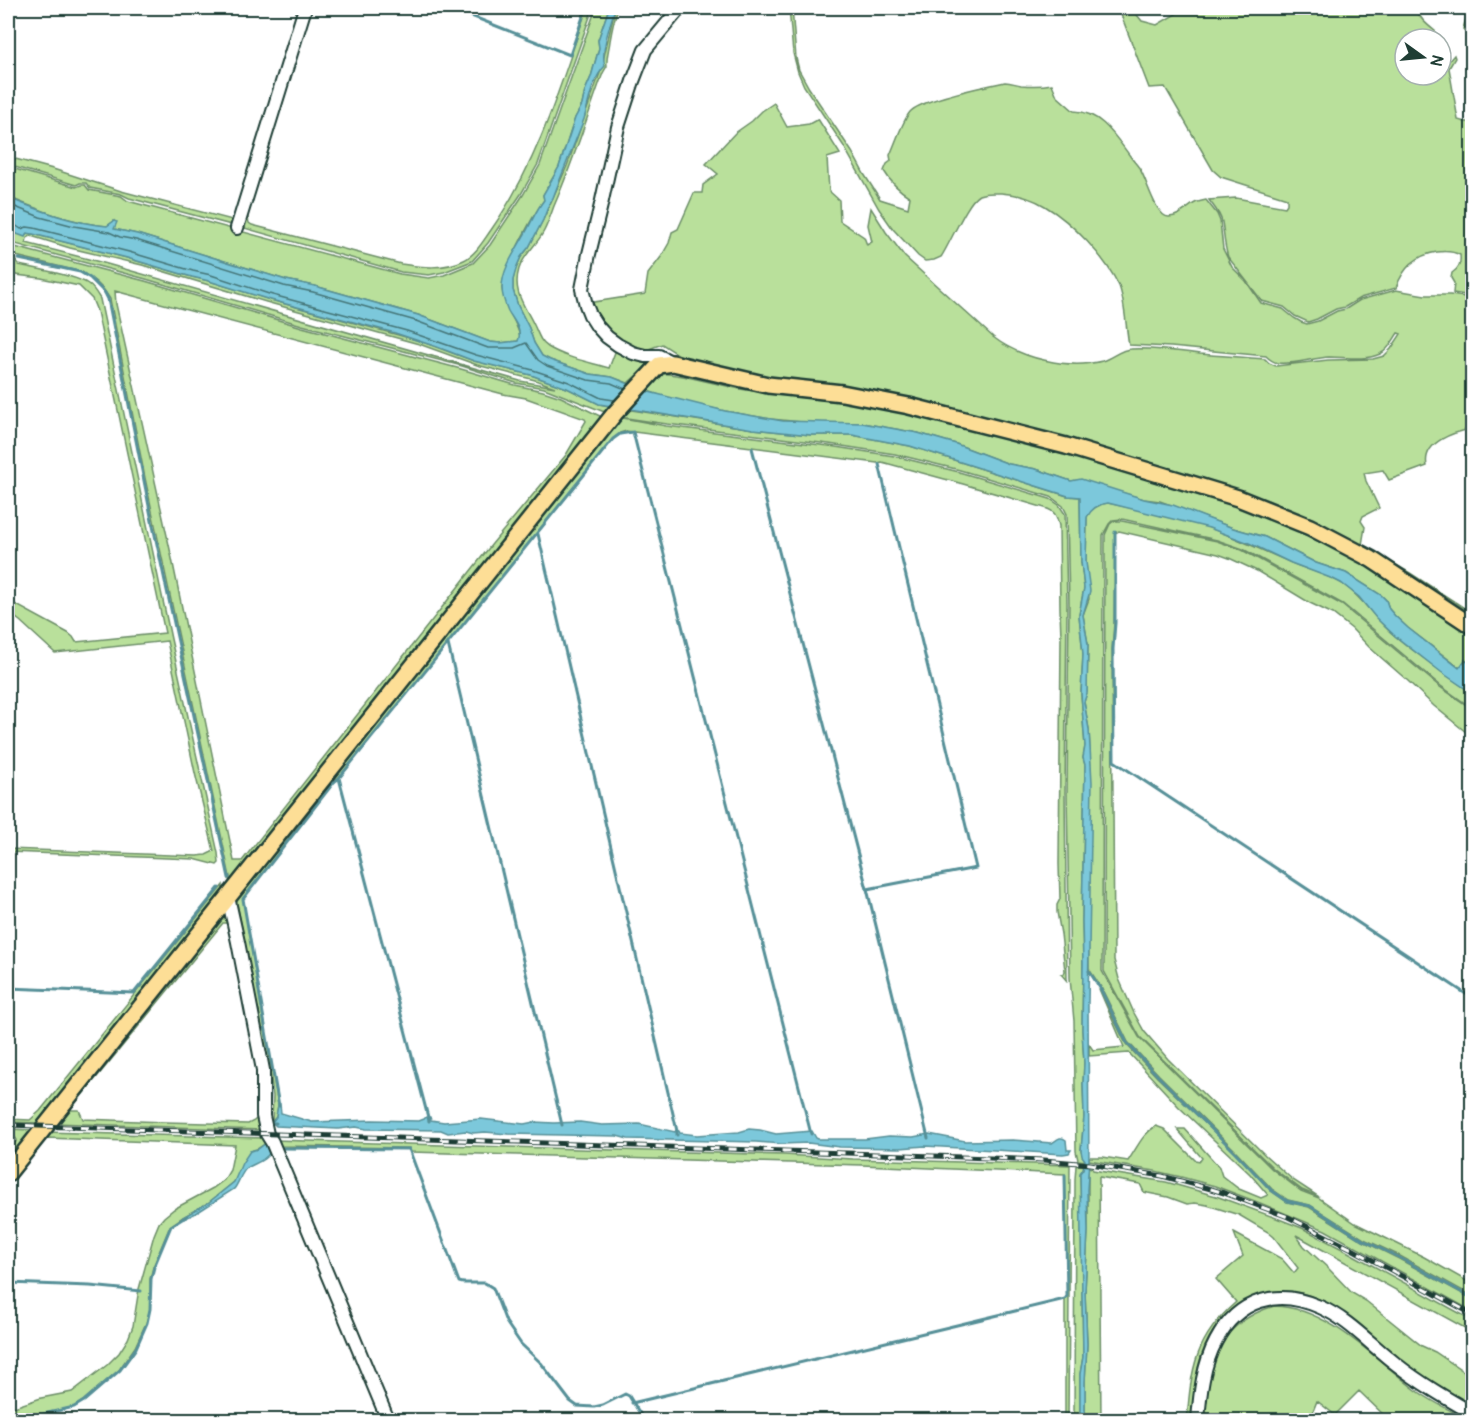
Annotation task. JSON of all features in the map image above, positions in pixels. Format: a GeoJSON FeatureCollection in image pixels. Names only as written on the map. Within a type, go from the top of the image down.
{"type":"FeatureCollection","features":[{"type":"Feature","properties":{"kind":"main road"},"geometry":{"type":"LineString","coordinates":[[8,1173],[615,413],[659,365],[673,363],[768,385],[842,393],[909,406],[1066,446],[1238,498],[1310,527],[1371,559],[1473,626]]}},
{"type":"Feature","properties":{"kind":"street"},"geometry":{"type":"LineString","coordinates":[[237,228],[305,8]]}},
{"type":"Feature","properties":{"kind":"street"},"geometry":{"type":"LineString","coordinates":[[673,363],[659,356],[633,353],[607,337],[590,315],[582,289],[618,127],[633,81],[645,50],[680,8]]}},
{"type":"Feature","properties":{"kind":"street"},"geometry":{"type":"LineString","coordinates":[[228,897],[262,1070],[263,1116],[267,1134],[388,1420]]}},
{"type":"Feature","properties":{"kind":"street"},"geometry":{"type":"LineString","coordinates":[[1198,1420],[1207,1365],[1221,1332],[1244,1308],[1263,1299],[1275,1298],[1298,1299],[1320,1307],[1341,1320],[1396,1365],[1473,1413]]}},
{"type":"Feature","properties":{"kind":"green space"},"geometry":{"type":"Polygon","coordinates":[[[587,8],[593,8],[538,164],[488,243],[472,261],[429,275],[401,272],[241,227],[246,209],[249,223],[252,225],[401,264],[424,267],[441,266],[464,260],[479,247],[508,204],[522,178],[558,94],[587,8]]]}},
{"type":"Feature","properties":{"kind":"green space"},"geometry":{"type":"Polygon","coordinates":[[[596,8],[609,8],[598,40],[599,48],[582,105],[575,118],[559,167],[543,195],[544,200],[519,244],[503,281],[503,295],[520,336],[518,341],[490,342],[418,315],[286,280],[114,229],[114,221],[107,226],[81,222],[8,197],[8,167],[76,187],[85,185],[89,190],[121,196],[128,201],[400,274],[429,278],[444,275],[473,263],[490,245],[523,195],[540,165],[596,8]]]}},
{"type":"Feature","properties":{"kind":"green space"},"geometry":{"type":"Polygon","coordinates":[[[615,8],[618,8],[607,66],[548,222],[521,264],[517,285],[520,299],[541,340],[555,351],[609,368],[617,347],[659,358],[628,383],[612,377],[590,374],[542,356],[534,343],[513,290],[515,271],[521,257],[543,220],[567,166],[601,70],[615,8]]]}},
{"type":"Feature","properties":{"kind":"green space"},"geometry":{"type":"Polygon","coordinates":[[[789,8],[792,8],[799,70],[880,199],[908,208],[910,197],[895,186],[884,171],[891,161],[890,155],[905,121],[916,107],[954,94],[1005,82],[1029,86],[1052,84],[1057,96],[1074,111],[1084,112],[1100,120],[1113,133],[1140,169],[1156,205],[1164,215],[1169,217],[1177,215],[1197,202],[1206,200],[1220,221],[1223,249],[1232,267],[1246,281],[1261,303],[1283,309],[1294,318],[1307,324],[1346,309],[1360,300],[1396,290],[1425,295],[1472,298],[1472,429],[1449,436],[1434,445],[1429,451],[1427,466],[1389,480],[1383,470],[1364,473],[1379,508],[1363,516],[1361,521],[1365,527],[1362,545],[1472,613],[1472,621],[1391,568],[1160,471],[690,362],[662,344],[646,350],[638,350],[620,342],[598,319],[591,304],[645,294],[648,274],[669,243],[672,232],[678,229],[694,193],[702,193],[703,185],[718,174],[706,164],[735,133],[774,103],[787,127],[809,124],[818,119],[840,154],[827,158],[829,191],[839,200],[840,221],[864,237],[867,245],[872,242],[868,225],[871,208],[905,257],[993,337],[1030,356],[1074,364],[1102,361],[1127,349],[1149,349],[1265,359],[1276,366],[1328,360],[1373,359],[1384,356],[1401,334],[1398,333],[1386,350],[1374,356],[1329,357],[1283,363],[1274,362],[1266,356],[1129,345],[1119,286],[1097,252],[1056,213],[1035,201],[1012,194],[984,193],[979,195],[969,205],[941,257],[925,261],[893,229],[879,209],[843,145],[804,86],[793,53],[789,8]]]}},
{"type":"Feature","properties":{"kind":"green space"},"geometry":{"type":"Polygon","coordinates":[[[1186,8],[1416,8],[1423,21],[1430,27],[1393,27],[1393,87],[1452,87],[1458,120],[1472,122],[1472,296],[1453,293],[1454,283],[1451,278],[1452,273],[1459,266],[1460,255],[1443,251],[1417,259],[1402,274],[1396,288],[1360,298],[1345,307],[1308,322],[1295,316],[1284,307],[1262,301],[1228,257],[1221,219],[1209,200],[1236,198],[1285,207],[1287,198],[1221,177],[1213,170],[1165,87],[1149,88],[1120,12],[1133,10],[1142,21],[1157,25],[1186,8]]]}},
{"type":"Feature","properties":{"kind":"green space"},"geometry":{"type":"Polygon","coordinates":[[[1469,8],[1472,8],[1472,39],[1463,29],[1469,8]]]}},
{"type":"Feature","properties":{"kind":"green space"},"geometry":{"type":"Polygon","coordinates":[[[8,157],[121,191],[232,220],[240,212],[235,226],[121,194],[90,188],[86,183],[76,185],[8,165],[8,157]]]}},
{"type":"Feature","properties":{"kind":"green space"},"geometry":{"type":"Polygon","coordinates":[[[8,226],[17,234],[33,234],[127,258],[420,341],[474,361],[531,375],[567,388],[599,404],[609,406],[606,412],[602,411],[544,388],[516,383],[462,366],[302,325],[146,279],[8,242],[8,236],[12,236],[8,226]],[[31,236],[27,238],[26,243],[520,381],[555,387],[477,365],[419,344],[142,265],[31,236]]]}},
{"type":"Feature","properties":{"kind":"green space"},"geometry":{"type":"Polygon","coordinates":[[[8,245],[13,246],[13,256],[19,265],[82,281],[92,287],[100,299],[218,853],[219,863],[217,865],[194,859],[8,852],[8,849],[197,856],[214,851],[167,641],[55,653],[8,612],[8,598],[11,602],[68,633],[76,642],[165,633],[97,311],[92,299],[79,286],[8,274],[8,245]]]}},
{"type":"Feature","properties":{"kind":"green space"},"geometry":{"type":"Polygon","coordinates":[[[15,247],[145,281],[302,327],[543,391],[602,417],[230,883],[110,299],[96,282],[82,272],[16,256],[15,247]],[[115,291],[234,861],[242,861],[492,544],[566,455],[586,421],[526,398],[503,394],[115,291]]]}},
{"type":"Feature","properties":{"kind":"green space"},"geometry":{"type":"Polygon","coordinates":[[[661,373],[740,389],[900,409],[1009,437],[1249,508],[1348,552],[1472,632],[1472,666],[1465,660],[1460,668],[1395,616],[1381,595],[1346,573],[1316,563],[1265,537],[1233,528],[1160,501],[1144,499],[1078,480],[1071,481],[1036,469],[1009,464],[956,444],[918,433],[862,423],[812,423],[771,419],[674,400],[642,389],[661,373]]]}},
{"type":"Feature","properties":{"kind":"green space"},"geometry":{"type":"Polygon","coordinates":[[[625,409],[753,429],[811,435],[852,435],[910,446],[1067,496],[1080,497],[1081,562],[1084,588],[1079,615],[1083,654],[1081,694],[1085,746],[1082,921],[1084,1117],[1081,1150],[1085,1161],[1078,1160],[1076,1151],[1074,1021],[1070,978],[1067,794],[1069,604],[1067,514],[1063,506],[1051,497],[960,470],[895,454],[620,417],[625,409]]]}},
{"type":"Feature","properties":{"kind":"green space"},"geometry":{"type":"Polygon","coordinates":[[[618,419],[666,426],[894,456],[959,472],[1050,499],[1059,505],[1065,514],[1067,604],[1065,794],[1067,981],[1061,974],[1065,971],[1057,912],[1060,899],[1061,638],[1059,526],[1055,514],[1045,508],[882,462],[626,431],[613,439],[339,778],[333,781],[243,899],[278,1105],[276,1117],[272,1122],[273,1096],[270,1071],[237,903],[234,902],[618,419]]]}},
{"type":"Feature","properties":{"kind":"green space"},"geometry":{"type":"Polygon","coordinates":[[[1108,503],[1210,528],[1338,581],[1358,597],[1395,636],[1423,659],[1472,693],[1472,708],[1441,686],[1343,604],[1243,549],[1217,540],[1122,519],[1113,520],[1103,535],[1102,971],[1139,1037],[1272,1169],[1301,1191],[1319,1198],[1355,1223],[1472,1284],[1472,1296],[1364,1239],[1310,1205],[1288,1200],[1272,1189],[1128,1042],[1101,987],[1089,969],[1091,775],[1089,729],[1084,702],[1087,692],[1088,644],[1083,615],[1089,599],[1086,562],[1087,517],[1091,510],[1108,503]]]}},
{"type":"Feature","properties":{"kind":"green space"},"geometry":{"type":"Polygon","coordinates":[[[1114,521],[1217,541],[1242,550],[1342,605],[1440,687],[1472,709],[1472,737],[1434,706],[1333,614],[1257,571],[1218,554],[1119,531],[1115,533],[1112,649],[1114,960],[1119,979],[1144,1031],[1168,1059],[1265,1155],[1293,1180],[1319,1197],[1302,1190],[1273,1168],[1140,1037],[1104,971],[1105,535],[1114,521]]]}},
{"type":"Feature","properties":{"kind":"green space"},"geometry":{"type":"Polygon","coordinates":[[[223,885],[223,894],[38,1123],[8,1122],[8,1119],[30,1120],[40,1111],[223,885]]]}},
{"type":"Feature","properties":{"kind":"green space"},"geometry":{"type":"Polygon","coordinates":[[[224,914],[227,915],[232,930],[226,923],[223,923],[70,1110],[79,1110],[83,1119],[165,1122],[248,1124],[259,1116],[262,1130],[53,1123],[224,914]]]}},
{"type":"Feature","properties":{"kind":"green space"},"geometry":{"type":"Polygon","coordinates":[[[1099,989],[1126,1044],[1271,1191],[1287,1202],[1309,1207],[1363,1241],[1472,1299],[1472,1311],[1325,1230],[1260,1203],[1215,1186],[1181,1177],[1089,1160],[1089,1157],[1103,1157],[1128,1161],[1143,1137],[1156,1126],[1164,1129],[1195,1160],[1200,1161],[1202,1158],[1177,1129],[1185,1129],[1219,1167],[1222,1176],[1239,1189],[1261,1198],[1268,1195],[1250,1174],[1179,1107],[1129,1053],[1089,1056],[1089,1044],[1093,1050],[1124,1047],[1099,989]]]}},
{"type":"Feature","properties":{"kind":"green space"},"geometry":{"type":"Polygon","coordinates":[[[8,1129],[32,1130],[8,1161],[8,1152],[17,1140],[14,1136],[8,1136],[8,1129]]]}},
{"type":"Feature","properties":{"kind":"green space"},"geometry":{"type":"Polygon","coordinates":[[[44,1132],[265,1138],[266,1143],[253,1150],[234,1182],[208,1203],[170,1226],[150,1279],[150,1309],[146,1323],[135,1347],[119,1370],[74,1407],[8,1420],[8,1409],[41,1398],[72,1392],[119,1353],[133,1326],[139,1289],[159,1223],[174,1209],[224,1180],[230,1170],[235,1145],[46,1138],[8,1187],[8,1177],[44,1132]]]}},
{"type":"Feature","properties":{"kind":"green space"},"geometry":{"type":"Polygon","coordinates":[[[274,1140],[1070,1165],[1068,1420],[1065,1420],[1065,1300],[1067,1297],[1065,1174],[862,1165],[411,1152],[409,1148],[280,1146],[274,1140]]]}},
{"type":"Feature","properties":{"kind":"green space"},"geometry":{"type":"Polygon","coordinates":[[[1078,1165],[1084,1165],[1080,1174],[1083,1357],[1080,1374],[1080,1420],[1074,1420],[1075,1179],[1078,1165]]]}},
{"type":"Feature","properties":{"kind":"green space"},"geometry":{"type":"Polygon","coordinates":[[[1088,1167],[1093,1170],[1166,1182],[1216,1196],[1302,1228],[1472,1320],[1472,1332],[1296,1235],[1304,1246],[1352,1293],[1366,1301],[1422,1346],[1472,1377],[1472,1408],[1406,1366],[1334,1307],[1305,1294],[1274,1291],[1258,1296],[1242,1305],[1216,1327],[1208,1340],[1197,1371],[1192,1420],[1187,1420],[1193,1370],[1198,1355],[1212,1328],[1236,1302],[1216,1279],[1243,1256],[1234,1233],[1282,1259],[1294,1273],[1298,1268],[1274,1237],[1239,1215],[1207,1205],[1187,1204],[1144,1192],[1140,1184],[1099,1177],[1101,1420],[1085,1420],[1088,1167]]]}},
{"type":"Feature","properties":{"kind":"green space"},"geometry":{"type":"Polygon","coordinates":[[[1274,1306],[1313,1315],[1332,1325],[1422,1394],[1469,1420],[1389,1420],[1359,1391],[1335,1415],[1317,1401],[1313,1411],[1327,1420],[1203,1420],[1208,1382],[1218,1349],[1227,1335],[1239,1324],[1254,1314],[1274,1306]]]}},
{"type":"Feature","properties":{"kind":"water"},"geometry":{"type":"Polygon","coordinates":[[[609,8],[615,8],[605,45],[605,66],[594,84],[584,119],[553,198],[529,247],[521,257],[513,280],[513,290],[518,306],[542,356],[590,374],[612,377],[649,392],[725,411],[783,421],[862,423],[918,433],[956,444],[1009,464],[1036,469],[1071,481],[1081,479],[1144,499],[1173,505],[1233,528],[1265,537],[1316,563],[1346,573],[1381,595],[1395,616],[1459,668],[1465,660],[1472,666],[1472,693],[1395,636],[1359,597],[1341,583],[1249,543],[1209,528],[1108,503],[1096,507],[1087,517],[1086,562],[1090,591],[1083,615],[1088,644],[1087,693],[1084,702],[1089,729],[1092,782],[1085,1420],[1080,1420],[1080,1374],[1083,1357],[1080,1173],[1085,1160],[1081,1150],[1084,1117],[1082,921],[1085,746],[1081,694],[1083,654],[1079,615],[1084,588],[1081,562],[1080,497],[1068,496],[910,446],[852,435],[811,435],[753,429],[599,404],[567,388],[531,375],[474,361],[395,333],[127,258],[33,234],[27,233],[25,237],[17,234],[8,226],[8,198],[81,222],[107,226],[114,221],[117,222],[114,229],[286,280],[418,315],[490,342],[518,341],[518,329],[508,311],[503,294],[504,273],[544,200],[543,195],[559,167],[591,77],[599,48],[598,40],[609,8]]]}},
{"type":"Feature","properties":{"kind":"water"},"geometry":{"type":"Polygon","coordinates":[[[280,1104],[281,1113],[312,1122],[419,1121],[430,1117],[431,1120],[444,1122],[481,1119],[524,1124],[580,1122],[602,1125],[639,1124],[697,1135],[739,1132],[749,1129],[776,1134],[812,1131],[818,1139],[913,1137],[929,1134],[965,1141],[1013,1140],[1052,1143],[1062,1138],[1066,1140],[1067,1150],[1071,1150],[1063,1154],[925,1146],[840,1147],[808,1143],[782,1144],[628,1139],[617,1136],[466,1131],[448,1133],[441,1130],[276,1126],[272,1122],[280,1104]]]}},
{"type":"Feature","properties":{"kind":"water"},"geometry":{"type":"Polygon","coordinates":[[[266,1143],[271,1151],[269,1154],[245,1170],[234,1189],[184,1219],[183,1217],[208,1203],[234,1182],[250,1151],[266,1143]]]}},
{"type":"Feature","properties":{"kind":"waterway"},"geometry":{"type":"LineString","coordinates":[[451,8],[570,55],[586,8]]}},
{"type":"Feature","properties":{"kind":"waterway"},"geometry":{"type":"LineString","coordinates":[[19,259],[80,272],[90,278],[108,299],[152,521],[229,878]]}},
{"type":"Feature","properties":{"kind":"waterway"},"geometry":{"type":"LineString","coordinates":[[279,1106],[243,899],[334,782],[613,439],[620,434],[633,432],[811,1134]]}},
{"type":"Feature","properties":{"kind":"waterway"},"geometry":{"type":"LineString","coordinates":[[752,448],[867,889],[928,1138]]}},
{"type":"Feature","properties":{"kind":"waterway"},"geometry":{"type":"LineString","coordinates":[[867,889],[976,868],[879,464]]}},
{"type":"Feature","properties":{"kind":"waterway"},"geometry":{"type":"LineString","coordinates":[[1115,532],[1114,761],[1472,998]]}},
{"type":"Feature","properties":{"kind":"waterway"},"geometry":{"type":"LineString","coordinates":[[538,534],[677,1135]]}},
{"type":"Feature","properties":{"kind":"waterway"},"geometry":{"type":"LineString","coordinates":[[448,644],[562,1125]]}},
{"type":"Feature","properties":{"kind":"waterway"},"geometry":{"type":"LineString","coordinates":[[339,778],[429,1121]]}},
{"type":"Feature","properties":{"kind":"waterway"},"geometry":{"type":"LineString","coordinates":[[8,988],[134,993],[219,888]]}},
{"type":"Feature","properties":{"kind":"waterway"},"geometry":{"type":"LineString","coordinates":[[1089,971],[1127,1043],[1271,1190],[1287,1201],[1310,1206],[1363,1240],[1472,1298]]}},
{"type":"Feature","properties":{"kind":"waterway"},"geometry":{"type":"LineString","coordinates":[[269,1077],[269,1123],[276,1123]]}},
{"type":"Feature","properties":{"kind":"waterway"},"geometry":{"type":"LineString","coordinates":[[280,1148],[409,1149],[459,1282],[485,1283],[493,1288],[506,1322],[521,1344],[541,1363],[570,1401],[577,1406],[594,1407],[625,1394],[629,1396],[644,1420]]}},
{"type":"Feature","properties":{"kind":"waterway"},"geometry":{"type":"LineString","coordinates":[[632,1403],[1065,1299],[1067,1296],[1065,1175]]}},
{"type":"Feature","properties":{"kind":"waterway"},"geometry":{"type":"LineString","coordinates":[[18,1420],[74,1407],[120,1370],[136,1348],[147,1323],[151,1279],[171,1226],[187,1216]]}},
{"type":"Feature","properties":{"kind":"waterway"},"geometry":{"type":"LineString","coordinates":[[8,1283],[90,1286],[141,1291]]}},
{"type":"Feature","properties":{"kind":"waterway"},"geometry":{"type":"LineString","coordinates":[[52,1412],[57,1420]]}},
{"type":"Feature","properties":{"kind":"railway"},"geometry":{"type":"LineString","coordinates":[[8,1125],[1044,1160],[1090,1164],[1162,1176],[1211,1189],[1288,1217],[1472,1314]]}}]}
